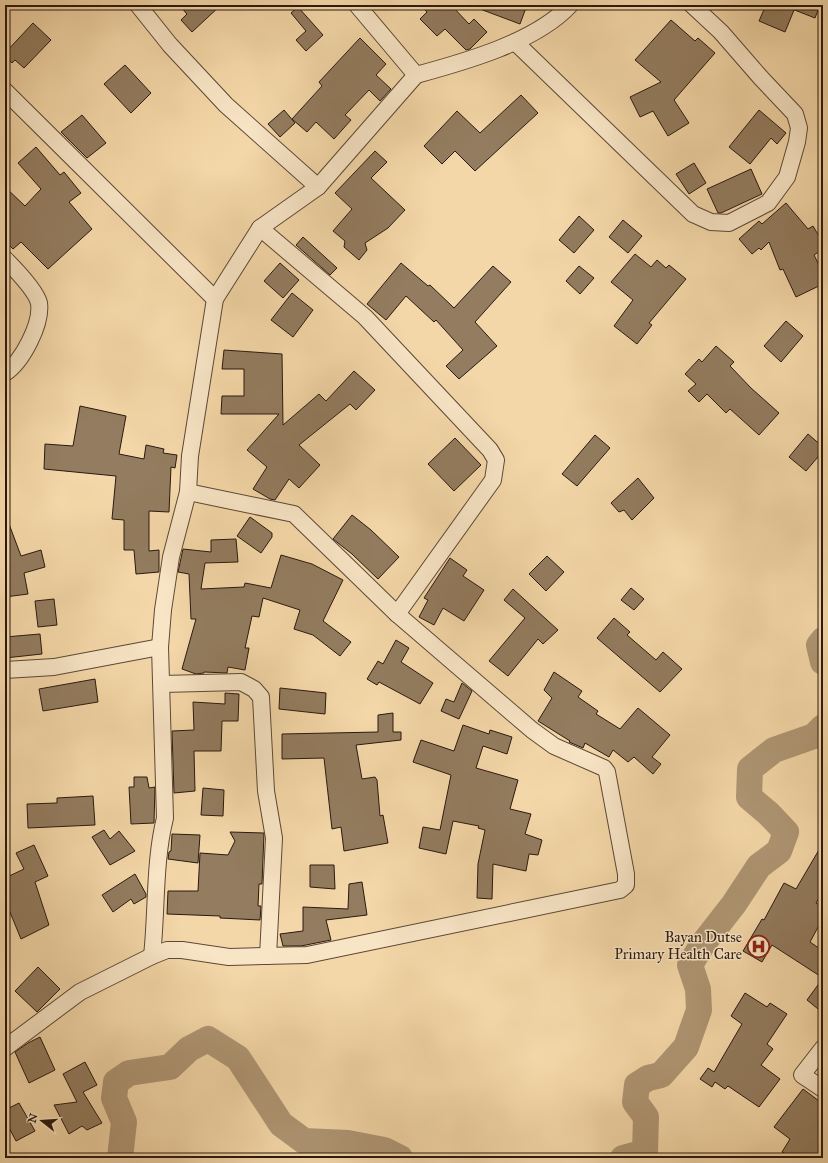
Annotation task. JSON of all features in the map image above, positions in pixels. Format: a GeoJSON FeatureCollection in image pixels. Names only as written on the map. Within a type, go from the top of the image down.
{"type":"FeatureCollection","features":[{"type":"Feature","properties":{"kind":"street"},"geometry":{"type":"LineString","coordinates":[[138,5],[170,45],[226,105],[318,187]]}},
{"type":"Feature","properties":{"kind":"street"},"geometry":{"type":"LineString","coordinates":[[152,956],[156,925],[160,836],[165,818],[160,647],[170,557],[188,492],[190,456],[215,299],[260,228],[318,187],[416,75],[465,62],[514,42],[560,16],[570,5]]}},
{"type":"Feature","properties":{"kind":"street"},"geometry":{"type":"LineString","coordinates":[[514,42],[693,214],[711,222],[729,223],[768,203],[787,177],[797,142],[799,128],[795,114],[721,32],[692,5]]}},
{"type":"Feature","properties":{"kind":"street"},"geometry":{"type":"LineString","coordinates":[[364,8],[416,75]]}},
{"type":"Feature","properties":{"kind":"street"},"geometry":{"type":"LineString","coordinates":[[5,90],[215,299]]}},
{"type":"Feature","properties":{"kind":"street"},"geometry":{"type":"LineString","coordinates":[[260,228],[365,317],[490,450],[496,460],[493,480],[396,614]]}},
{"type":"Feature","properties":{"kind":"street"},"geometry":{"type":"LineString","coordinates":[[5,259],[21,275],[39,302],[37,323],[27,345],[10,370],[5,373]]}},
{"type":"Feature","properties":{"kind":"street"},"geometry":{"type":"LineString","coordinates":[[5,1048],[80,992],[167,950],[182,950],[229,957],[307,954],[620,890],[626,885],[626,874],[607,772],[604,768],[554,746],[396,614],[294,514],[188,492]]}},
{"type":"Feature","properties":{"kind":"street"},"geometry":{"type":"LineString","coordinates":[[5,670],[54,667],[160,647]]}},
{"type":"Feature","properties":{"kind":"street"},"geometry":{"type":"LineString","coordinates":[[162,684],[241,682],[254,689],[260,697],[266,791],[274,838],[268,956]]}},
{"type":"Feature","properties":{"kind":"street"},"geometry":{"type":"LineString","coordinates":[[823,1048],[802,1075],[823,1089]]}},
{"type":"Feature","properties":{"kind":"building"},"geometry":{"type":"Polygon","coordinates":[[[179,5],[221,5],[192,32],[181,20],[187,14],[179,5]]]}},
{"type":"Feature","properties":{"kind":"building"},"geometry":{"type":"Polygon","coordinates":[[[420,5],[451,5],[469,24],[474,19],[487,32],[470,49],[466,50],[445,29],[437,36],[420,19],[427,12],[420,5]]]}},
{"type":"Feature","properties":{"kind":"building"},"geometry":{"type":"Polygon","coordinates":[[[472,5],[527,5],[520,24],[472,5]]]}},
{"type":"Feature","properties":{"kind":"building"},"geometry":{"type":"Polygon","coordinates":[[[766,5],[820,5],[815,18],[792,9],[794,10],[785,32],[759,21],[766,5]]]}},
{"type":"Feature","properties":{"kind":"building"},"geometry":{"type":"Polygon","coordinates":[[[298,7],[323,35],[306,51],[296,40],[306,31],[291,13],[298,7]]]}},
{"type":"Feature","properties":{"kind":"building"},"geometry":{"type":"Polygon","coordinates":[[[671,20],[695,41],[698,38],[715,53],[674,100],[689,123],[668,136],[653,111],[640,117],[630,97],[661,82],[635,60],[671,20]]]}},
{"type":"Feature","properties":{"kind":"building"},"geometry":{"type":"Polygon","coordinates":[[[33,23],[51,40],[24,68],[15,60],[12,63],[5,56],[5,53],[33,23]]]}},
{"type":"Feature","properties":{"kind":"building"},"geometry":{"type":"Polygon","coordinates":[[[360,38],[386,64],[376,75],[391,89],[380,101],[369,90],[345,115],[351,120],[334,139],[316,122],[307,132],[292,119],[322,86],[319,82],[360,38]]]}},
{"type":"Feature","properties":{"kind":"building"},"geometry":{"type":"Polygon","coordinates":[[[125,65],[151,93],[131,113],[104,84],[125,65]]]}},
{"type":"Feature","properties":{"kind":"building"},"geometry":{"type":"Polygon","coordinates":[[[521,95],[538,113],[475,171],[455,151],[442,164],[424,146],[457,111],[480,133],[521,95]]]}},
{"type":"Feature","properties":{"kind":"building"},"geometry":{"type":"Polygon","coordinates":[[[284,110],[295,123],[280,137],[268,124],[284,110]]]}},
{"type":"Feature","properties":{"kind":"building"},"geometry":{"type":"Polygon","coordinates":[[[759,110],[786,133],[777,144],[771,138],[750,164],[729,147],[759,110]]]}},
{"type":"Feature","properties":{"kind":"building"},"geometry":{"type":"Polygon","coordinates":[[[82,115],[106,143],[87,158],[61,132],[82,115]]]}},
{"type":"Feature","properties":{"kind":"building"},"geometry":{"type":"Polygon","coordinates":[[[36,147],[60,175],[64,172],[81,193],[69,202],[92,229],[48,269],[21,242],[13,249],[5,241],[5,187],[25,206],[41,189],[18,163],[36,147]]]}},
{"type":"Feature","properties":{"kind":"building"},"geometry":{"type":"Polygon","coordinates":[[[375,151],[387,162],[371,178],[405,210],[388,228],[365,243],[367,250],[359,260],[344,247],[345,241],[333,231],[352,209],[335,193],[375,151]]]}},
{"type":"Feature","properties":{"kind":"building"},"geometry":{"type":"Polygon","coordinates":[[[694,163],[706,183],[689,194],[676,174],[694,163]]]}},
{"type":"Feature","properties":{"kind":"building"},"geometry":{"type":"Polygon","coordinates":[[[751,169],[762,194],[718,213],[707,189],[751,169]]]}},
{"type":"Feature","properties":{"kind":"building"},"geometry":{"type":"Polygon","coordinates":[[[786,203],[808,229],[813,226],[823,243],[823,249],[814,255],[823,273],[823,284],[796,297],[783,269],[780,270],[769,242],[761,250],[759,248],[752,254],[739,239],[759,221],[762,224],[786,203]]]}},
{"type":"Feature","properties":{"kind":"building"},"geometry":{"type":"Polygon","coordinates":[[[579,216],[594,230],[574,253],[559,240],[579,216]]]}},
{"type":"Feature","properties":{"kind":"building"},"geometry":{"type":"Polygon","coordinates":[[[623,220],[642,236],[628,253],[609,237],[623,220]]]}},
{"type":"Feature","properties":{"kind":"building"},"geometry":{"type":"Polygon","coordinates":[[[303,237],[337,268],[330,275],[296,245],[303,237]]]}},
{"type":"Feature","properties":{"kind":"building"},"geometry":{"type":"Polygon","coordinates":[[[635,254],[651,267],[657,260],[666,268],[669,265],[686,279],[649,323],[652,325],[637,344],[614,326],[633,300],[611,282],[635,254]]]}},
{"type":"Feature","properties":{"kind":"building"},"geometry":{"type":"Polygon","coordinates":[[[280,263],[299,280],[283,298],[264,281],[280,263]]]}},
{"type":"Feature","properties":{"kind":"building"},"geometry":{"type":"Polygon","coordinates":[[[401,263],[428,286],[430,285],[454,308],[493,266],[511,282],[475,322],[497,346],[459,379],[446,366],[463,350],[436,320],[434,322],[406,296],[386,320],[367,304],[401,263]]]}},
{"type":"Feature","properties":{"kind":"building"},"geometry":{"type":"Polygon","coordinates":[[[579,266],[594,278],[580,294],[566,281],[579,266]]]}},
{"type":"Feature","properties":{"kind":"building"},"geometry":{"type":"Polygon","coordinates":[[[292,293],[313,310],[293,337],[271,320],[292,293]]]}},
{"type":"Feature","properties":{"kind":"building"},"geometry":{"type":"Polygon","coordinates":[[[786,321],[803,336],[781,362],[764,346],[786,321]]]}},
{"type":"Feature","properties":{"kind":"building"},"geometry":{"type":"Polygon","coordinates":[[[716,346],[734,362],[730,366],[751,388],[779,413],[759,435],[730,409],[726,413],[707,394],[699,402],[688,391],[696,384],[685,374],[699,359],[702,362],[716,346]]]}},
{"type":"Feature","properties":{"kind":"building"},"geometry":{"type":"Polygon","coordinates":[[[224,350],[282,354],[283,425],[319,394],[326,401],[354,371],[375,390],[356,410],[350,404],[299,445],[320,465],[299,488],[289,479],[275,500],[270,499],[253,489],[267,467],[247,450],[279,414],[221,414],[222,396],[244,396],[244,369],[222,369],[224,350]]]}},
{"type":"Feature","properties":{"kind":"building"},"geometry":{"type":"Polygon","coordinates":[[[80,406],[126,416],[119,454],[144,459],[146,445],[164,449],[163,453],[177,455],[175,468],[171,467],[169,512],[149,511],[149,551],[159,550],[159,572],[136,574],[134,550],[124,550],[124,520],[112,519],[116,476],[44,469],[45,444],[73,446],[80,406]]]}},
{"type":"Feature","properties":{"kind":"building"},"geometry":{"type":"Polygon","coordinates":[[[808,434],[823,447],[823,451],[806,471],[789,457],[808,434]]]}},
{"type":"Feature","properties":{"kind":"building"},"geometry":{"type":"Polygon","coordinates":[[[595,435],[610,448],[577,486],[562,474],[595,435]]]}},
{"type":"Feature","properties":{"kind":"building"},"geometry":{"type":"Polygon","coordinates":[[[455,438],[481,465],[454,491],[428,464],[455,438]]]}},
{"type":"Feature","properties":{"kind":"building"},"geometry":{"type":"Polygon","coordinates":[[[638,478],[654,498],[632,520],[624,510],[619,512],[611,503],[638,478]]]}},
{"type":"Feature","properties":{"kind":"building"},"geometry":{"type":"Polygon","coordinates":[[[352,515],[371,530],[399,557],[378,579],[352,554],[333,539],[352,515]]]}},
{"type":"Feature","properties":{"kind":"building"},"geometry":{"type":"Polygon","coordinates":[[[5,516],[21,556],[41,550],[45,567],[24,573],[28,594],[5,597],[5,516]]]}},
{"type":"Feature","properties":{"kind":"building"},"geometry":{"type":"Polygon","coordinates":[[[250,517],[272,533],[272,537],[261,553],[237,536],[250,517]]]}},
{"type":"Feature","properties":{"kind":"building"},"geometry":{"type":"Polygon","coordinates":[[[236,539],[238,562],[205,563],[201,589],[244,587],[245,583],[271,588],[281,555],[312,564],[343,580],[323,621],[351,642],[340,656],[313,635],[294,629],[300,610],[263,598],[259,617],[252,616],[245,648],[249,648],[245,670],[228,667],[227,673],[204,672],[196,674],[182,669],[196,619],[191,619],[189,574],[178,572],[183,549],[211,552],[211,540],[236,539]]]}},
{"type":"Feature","properties":{"kind":"building"},"geometry":{"type":"Polygon","coordinates":[[[547,556],[564,572],[546,591],[529,574],[547,556]]]}},
{"type":"Feature","properties":{"kind":"building"},"geometry":{"type":"Polygon","coordinates":[[[450,558],[467,570],[463,576],[484,590],[464,621],[443,608],[434,625],[419,617],[428,600],[424,598],[450,558]]]}},
{"type":"Feature","properties":{"kind":"building"},"geometry":{"type":"Polygon","coordinates":[[[631,588],[644,599],[634,610],[621,600],[631,588]]]}},
{"type":"Feature","properties":{"kind":"building"},"geometry":{"type":"Polygon","coordinates":[[[513,589],[558,630],[543,644],[538,639],[508,676],[489,661],[525,618],[504,600],[513,589]]]}},
{"type":"Feature","properties":{"kind":"building"},"geometry":{"type":"Polygon","coordinates":[[[54,599],[57,625],[38,627],[35,601],[54,599]]]}},
{"type":"Feature","properties":{"kind":"building"},"geometry":{"type":"Polygon","coordinates":[[[614,618],[630,632],[627,635],[656,660],[663,652],[682,669],[660,692],[597,638],[614,618]]]}},
{"type":"Feature","properties":{"kind":"building"},"geometry":{"type":"Polygon","coordinates":[[[40,634],[42,654],[5,658],[5,637],[40,634]]]}},
{"type":"Feature","properties":{"kind":"building"},"geometry":{"type":"Polygon","coordinates":[[[396,640],[409,648],[401,662],[433,683],[420,704],[379,682],[377,685],[367,679],[378,661],[383,664],[396,640]]]}},
{"type":"Feature","properties":{"kind":"building"},"geometry":{"type":"Polygon","coordinates":[[[554,672],[582,691],[578,697],[598,711],[596,714],[620,729],[638,708],[670,735],[652,757],[661,764],[653,774],[634,757],[628,762],[613,750],[609,757],[585,743],[583,748],[569,742],[570,741],[538,721],[552,698],[544,690],[554,672]]]}},
{"type":"Feature","properties":{"kind":"building"},"geometry":{"type":"Polygon","coordinates":[[[95,679],[98,702],[43,711],[39,689],[95,679]]]}},
{"type":"Feature","properties":{"kind":"building"},"geometry":{"type":"Polygon","coordinates":[[[462,683],[472,691],[459,719],[441,711],[446,699],[454,702],[462,683]]]}},
{"type":"Feature","properties":{"kind":"building"},"geometry":{"type":"Polygon","coordinates":[[[280,688],[326,693],[325,714],[279,709],[280,688]]]}},
{"type":"Feature","properties":{"kind":"building"},"geometry":{"type":"Polygon","coordinates":[[[225,693],[239,694],[238,721],[222,721],[221,751],[194,751],[195,791],[174,793],[172,731],[194,730],[193,702],[225,704],[225,693]]]}},
{"type":"Feature","properties":{"kind":"building"},"geometry":{"type":"Polygon","coordinates":[[[393,713],[393,732],[401,732],[401,740],[356,745],[362,779],[375,777],[377,780],[380,816],[383,815],[388,843],[344,851],[341,827],[332,829],[324,758],[282,759],[282,734],[378,732],[378,715],[393,713]]]}},
{"type":"Feature","properties":{"kind":"building"},"geometry":{"type":"Polygon","coordinates":[[[463,725],[489,734],[490,730],[512,737],[507,754],[483,746],[476,768],[518,780],[510,809],[531,814],[525,834],[542,840],[538,855],[529,854],[526,871],[493,864],[492,899],[477,898],[478,864],[485,830],[478,828],[479,826],[453,821],[446,854],[419,848],[423,827],[440,830],[451,775],[413,762],[421,740],[454,751],[463,725]]]}},
{"type":"Feature","properties":{"kind":"building"},"geometry":{"type":"Polygon","coordinates":[[[134,777],[147,777],[149,788],[155,787],[154,823],[131,824],[129,787],[134,787],[134,777]]]}},
{"type":"Feature","properties":{"kind":"building"},"geometry":{"type":"Polygon","coordinates":[[[203,788],[224,790],[223,816],[201,815],[203,788]]]}},
{"type":"Feature","properties":{"kind":"building"},"geometry":{"type":"Polygon","coordinates":[[[93,796],[95,825],[28,828],[27,804],[57,803],[57,798],[93,796]]]}},
{"type":"Feature","properties":{"kind":"building"},"geometry":{"type":"Polygon","coordinates":[[[104,830],[110,839],[119,831],[135,851],[110,865],[92,837],[104,830]]]}},
{"type":"Feature","properties":{"kind":"building"},"geometry":{"type":"Polygon","coordinates":[[[230,832],[264,833],[262,884],[259,884],[258,906],[261,906],[260,920],[220,918],[220,916],[167,914],[168,891],[198,891],[200,853],[228,855],[235,841],[230,832]]]}},
{"type":"Feature","properties":{"kind":"building"},"geometry":{"type":"Polygon","coordinates":[[[172,834],[200,835],[198,863],[168,859],[169,852],[171,851],[172,834]]]}},
{"type":"Feature","properties":{"kind":"building"},"geometry":{"type":"Polygon","coordinates":[[[823,843],[823,891],[816,903],[823,907],[823,918],[810,942],[823,951],[823,978],[772,945],[762,962],[743,951],[762,919],[764,920],[784,883],[796,889],[823,843]]]}},
{"type":"Feature","properties":{"kind":"building"},"geometry":{"type":"Polygon","coordinates":[[[34,845],[48,876],[35,882],[49,925],[21,939],[5,900],[5,878],[24,869],[16,853],[34,845]]]}},
{"type":"Feature","properties":{"kind":"building"},"geometry":{"type":"Polygon","coordinates":[[[310,865],[334,865],[335,889],[310,887],[310,865]]]}},
{"type":"Feature","properties":{"kind":"building"},"geometry":{"type":"Polygon","coordinates":[[[135,874],[146,894],[146,897],[134,904],[131,899],[113,912],[102,895],[135,874]]]}},
{"type":"Feature","properties":{"kind":"building"},"geometry":{"type":"Polygon","coordinates":[[[362,882],[367,915],[326,920],[331,940],[301,946],[283,946],[280,934],[303,931],[303,907],[348,909],[349,884],[362,882]]]}},
{"type":"Feature","properties":{"kind":"building"},"geometry":{"type":"Polygon","coordinates":[[[38,967],[60,989],[37,1012],[15,991],[38,967]]]}},
{"type":"Feature","properties":{"kind":"building"},"geometry":{"type":"Polygon","coordinates":[[[823,978],[823,1013],[807,1000],[823,978]]]}},
{"type":"Feature","properties":{"kind":"building"},"geometry":{"type":"Polygon","coordinates":[[[745,993],[767,1007],[770,1003],[787,1014],[767,1044],[773,1049],[761,1065],[780,1079],[759,1107],[728,1086],[725,1089],[715,1082],[712,1087],[700,1079],[708,1068],[714,1072],[742,1024],[731,1016],[745,993]]]}},
{"type":"Feature","properties":{"kind":"building"},"geometry":{"type":"Polygon","coordinates":[[[40,1037],[55,1070],[29,1083],[15,1052],[40,1037]]]}},
{"type":"Feature","properties":{"kind":"building"},"geometry":{"type":"Polygon","coordinates":[[[85,1062],[97,1085],[83,1092],[102,1123],[87,1130],[82,1126],[69,1134],[54,1105],[77,1102],[63,1074],[85,1062]]]}},
{"type":"Feature","properties":{"kind":"building"},"geometry":{"type":"Polygon","coordinates":[[[803,1089],[823,1104],[823,1158],[792,1158],[782,1152],[790,1139],[774,1127],[803,1089]]]}},
{"type":"Feature","properties":{"kind":"building"},"geometry":{"type":"Polygon","coordinates":[[[19,1103],[35,1131],[16,1141],[5,1120],[5,1110],[19,1103]]]}},
{"type":"Feature","properties":{"kind":"waterway"},"geometry":{"type":"LineString","coordinates":[[823,640],[819,645],[823,662]]}},
{"type":"Feature","properties":{"kind":"waterway"},"geometry":{"type":"LineString","coordinates":[[623,1158],[645,1152],[646,1117],[635,1102],[637,1085],[648,1078],[661,1075],[686,1047],[699,1010],[698,989],[690,965],[702,945],[734,904],[759,866],[779,851],[786,832],[769,814],[749,797],[750,769],[774,750],[814,736],[823,727]]}},
{"type":"Feature","properties":{"kind":"waterway"},"geometry":{"type":"LineString","coordinates":[[120,1158],[124,1122],[114,1098],[116,1082],[129,1073],[170,1067],[189,1049],[208,1039],[238,1058],[281,1124],[304,1141],[348,1143],[384,1150],[400,1158]]}},
{"type":"Feature","properties":{"kind":"place","name":"Bayan Dutse Primary Health Care"},"geometry":{"type":"Point","coordinates":[758,946]}}]}
